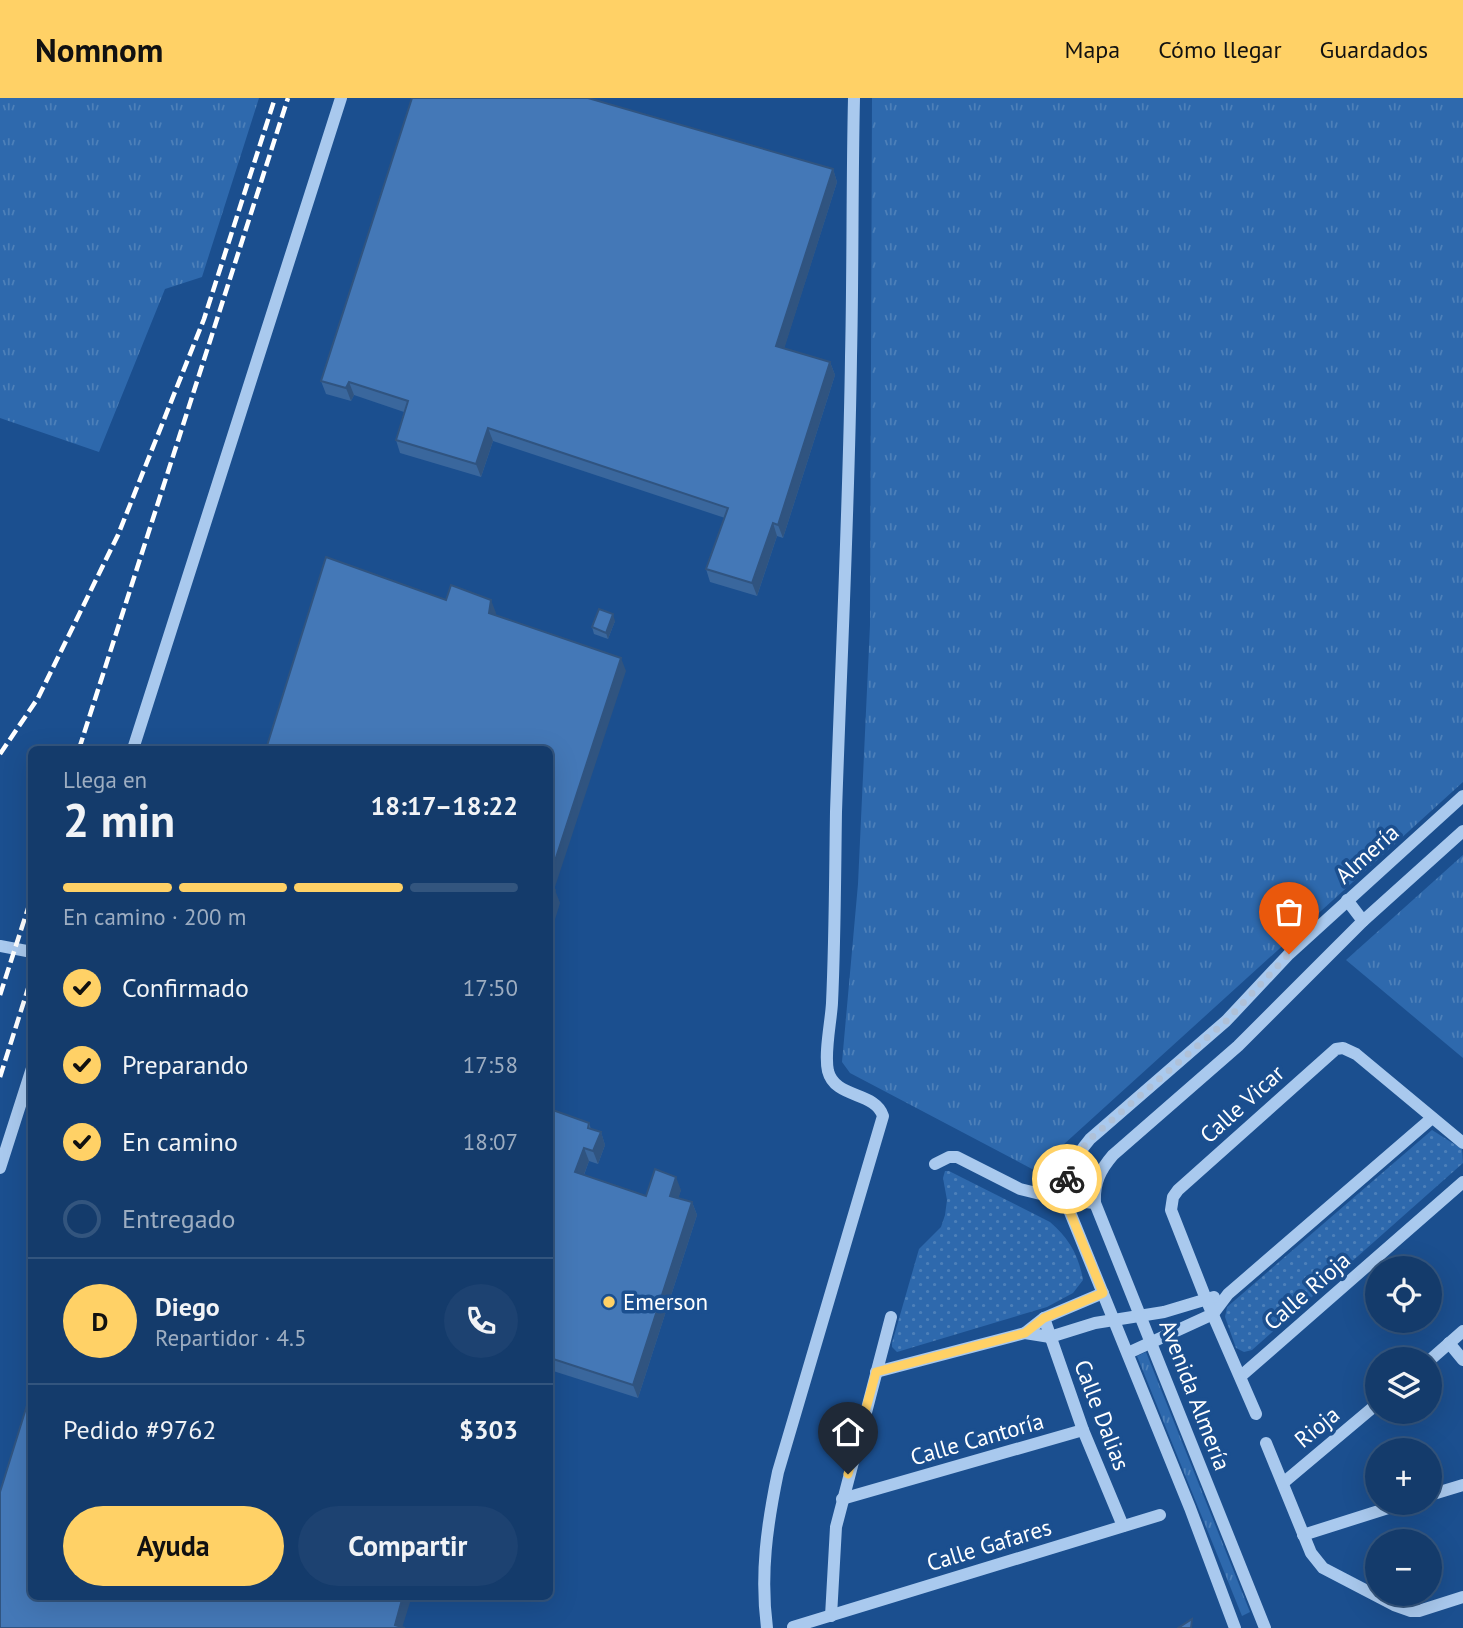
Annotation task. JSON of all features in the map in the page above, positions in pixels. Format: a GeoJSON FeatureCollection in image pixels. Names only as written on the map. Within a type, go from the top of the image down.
{"type":"FeatureCollection","features":[{"type":"Feature","properties":{"kind":"street"},"geometry":{"type":"LineString","coordinates":[[134,746],[341,98]]}},
{"type":"Feature","properties":{"kind":"street"},"geometry":{"type":"LineString","coordinates":[[767,1628],[763,1565],[778,1472],[883,1116],[881,1110],[872,1102],[832,1081],[827,1064],[832,1002],[839,704],[845,580],[854,98]]}},
{"type":"Feature","properties":{"kind":"street","name":"Almería"},"geometry":{"type":"LineString","coordinates":[[1066,1182],[1079,1152],[1090,1139],[1226,1021],[1289,954],[1463,796]]}},
{"type":"Feature","properties":{"kind":"street","name":"Almería"},"geometry":{"type":"LineString","coordinates":[[1098,1176],[1114,1155],[1238,1046],[1363,921],[1463,831]]}},
{"type":"Feature","properties":{"kind":"street"},"geometry":{"type":"LineString","coordinates":[[1347,900],[1363,921]]}},
{"type":"Feature","properties":{"kind":"street"},"geometry":{"type":"LineString","coordinates":[[0,946],[28,951]]}},
{"type":"Feature","properties":{"kind":"street","name":"Calle Vicar"},"geometry":{"type":"LineString","coordinates":[[1206,1298],[1171,1210],[1173,1197],[1329,1053],[1343,1048],[1356,1054],[1432,1118]]}},
{"type":"Feature","properties":{"kind":"street"},"geometry":{"type":"LineString","coordinates":[[0,1168],[28,1080]]}},
{"type":"Feature","properties":{"kind":"street"},"geometry":{"type":"LineString","coordinates":[[1128,1353],[1213,1314],[1228,1294],[1432,1118],[1463,1143]]}},
{"type":"Feature","properties":{"kind":"street"},"geometry":{"type":"LineString","coordinates":[[935,1164],[949,1157],[957,1157],[1020,1189],[1065,1200],[1095,1203]]}},
{"type":"Feature","properties":{"kind":"street","name":"Avenida Almería"},"geometry":{"type":"LineString","coordinates":[[1098,1176],[1094,1189],[1095,1203],[1265,1628]]}},
{"type":"Feature","properties":{"kind":"street","name":"Avenida Almería"},"geometry":{"type":"LineString","coordinates":[[1066,1182],[1065,1200],[1235,1628]]}},
{"type":"Feature","properties":{"kind":"street","name":"Calle Rioja"},"geometry":{"type":"LineString","coordinates":[[1241,1376],[1463,1182]]}},
{"type":"Feature","properties":{"kind":"street"},"geometry":{"type":"LineString","coordinates":[[1025,1333],[1044,1318],[1103,1293]]}},
{"type":"Feature","properties":{"kind":"street"},"geometry":{"type":"LineString","coordinates":[[876,1372],[1025,1333],[1050,1336],[1080,1326],[1176,1309],[1206,1298],[1228,1294]]}},
{"type":"Feature","properties":{"kind":"street"},"geometry":{"type":"LineString","coordinates":[[1206,1298],[1256,1414]]}},
{"type":"Feature","properties":{"kind":"street"},"geometry":{"type":"LineString","coordinates":[[831,1616],[836,1527],[891,1317]]}},
{"type":"Feature","properties":{"kind":"street","name":"Calle Dalias"},"geometry":{"type":"LineString","coordinates":[[1044,1318],[1083,1430],[1124,1526]]}},
{"type":"Feature","properties":{"kind":"street"},"geometry":{"type":"LineString","coordinates":[[1442,1349],[1463,1331]]}},
{"type":"Feature","properties":{"kind":"street"},"geometry":{"type":"LineString","coordinates":[[1449,1343],[1463,1360]]}},
{"type":"Feature","properties":{"kind":"street","name":"Rioja"},"geometry":{"type":"LineString","coordinates":[[1283,1483],[1365,1414]]}},
{"type":"Feature","properties":{"kind":"street","name":"Calle Cantoría"},"geometry":{"type":"LineString","coordinates":[[842,1500],[1083,1430]]}},
{"type":"Feature","properties":{"kind":"street"},"geometry":{"type":"LineString","coordinates":[[1266,1443],[1311,1553],[1323,1568],[1402,1608],[1419,1611],[1463,1597]]}},
{"type":"Feature","properties":{"kind":"street"},"geometry":{"type":"LineString","coordinates":[[1442,1491],[1463,1485]]}},
{"type":"Feature","properties":{"kind":"street","name":"Calle Gafares"},"geometry":{"type":"LineString","coordinates":[[793,1627],[1160,1515]]}},
{"type":"Feature","properties":{"kind":"street"},"geometry":{"type":"LineString","coordinates":[[1303,1535],[1366,1515]]}},
{"type":"Feature","properties":{"kind":"green space"},"geometry":{"type":"Polygon","coordinates":[[[0,98],[259,98],[202,277],[165,289],[99,452],[0,418],[0,98]]]}},
{"type":"Feature","properties":{"kind":"green space"},"geometry":{"type":"Polygon","coordinates":[[[872,98],[1463,98],[1463,782],[1041,1165],[1032,1169],[850,1073],[842,1062],[858,884],[870,625],[872,98]]]}},
{"type":"Feature","properties":{"kind":"green space"},"geometry":{"type":"Polygon","coordinates":[[[1463,855],[1463,1058],[1346,960],[1463,855]]]}},
{"type":"Feature","properties":{"kind":"green space"},"geometry":{"type":"Polygon","coordinates":[[[1432,1130],[1462,1149],[1463,1163],[1252,1350],[1244,1352],[1236,1348],[1225,1317],[1227,1307],[1432,1130]]]}},
{"type":"Feature","properties":{"kind":"green space"},"geometry":{"type":"Polygon","coordinates":[[[945,1171],[1050,1222],[1063,1234],[1072,1248],[1083,1280],[1073,1293],[1047,1307],[897,1352],[892,1343],[919,1249],[941,1227],[945,1215],[945,1171]]]}},
{"type":"Feature","properties":{"kind":"green space"},"geometry":{"type":"Polygon","coordinates":[[[1146,1352],[1250,1612],[1242,1616],[1137,1356],[1146,1352]]]}},
{"type":"Feature","properties":{"kind":"building"},"geometry":{"type":"Polygon","coordinates":[[[412,98],[588,98],[833,169],[776,346],[830,362],[778,525],[773,523],[752,583],[706,569],[728,508],[488,428],[476,464],[396,440],[408,401],[349,382],[346,388],[321,381],[412,98]]]}},
{"type":"Feature","properties":{"kind":"building"},"geometry":{"type":"Polygon","coordinates":[[[326,557],[446,600],[451,585],[491,600],[489,613],[621,658],[553,867],[553,746],[267,746],[326,557]]]}},
{"type":"Feature","properties":{"kind":"building"},"geometry":{"type":"Polygon","coordinates":[[[599,609],[613,614],[606,633],[592,627],[599,609]]]}},
{"type":"Feature","properties":{"kind":"building","name":"Emerson"},"geometry":{"type":"Polygon","coordinates":[[[553,1110],[589,1123],[588,1128],[601,1132],[593,1151],[584,1148],[575,1172],[646,1196],[655,1169],[676,1177],[670,1196],[692,1202],[633,1385],[553,1359],[553,1110]]]}},
{"type":"Feature","properties":{"kind":"building"},"geometry":{"type":"Polygon","coordinates":[[[28,1402],[28,1600],[402,1600],[395,1625],[405,1628],[0,1628],[0,1492],[28,1402]]]}},
{"type":"Feature","properties":{"kind":"building"},"geometry":{"type":"Polygon","coordinates":[[[1192,1619],[1191,1628],[1178,1628],[1192,1619]]]}},
{"type":"Feature","properties":{"kind":"railway"},"geometry":{"type":"LineString","coordinates":[[0,754],[38,698],[118,535],[204,319],[275,98]]}},
{"type":"Feature","properties":{"kind":"railway"},"geometry":{"type":"LineString","coordinates":[[80,746],[288,98]]}},
{"type":"Feature","properties":{"kind":"railway"},"geometry":{"type":"LineString","coordinates":[[0,995],[28,908]]}},
{"type":"Feature","properties":{"kind":"railway"},"geometry":{"type":"LineString","coordinates":[[0,1077],[28,989]]}},
{"type":"Feature","properties":{"kind":"way so far"},"geometry":{"type":"LineString","coordinates":[[1067,1179],[1079,1152],[1090,1139],[1226,1021],[1289,954]]}},
{"type":"Feature","properties":{"kind":"place","name":"Emerson"},"geometry":{"type":"Point","coordinates":[609,1302]}},
{"type":"Feature","properties":{"kind":"route"},"geometry":{"type":"LineString","coordinates":[[848,1474],[876,1372],[1025,1333],[1044,1318],[1103,1293],[1065,1200],[1067,1179]]}}]}
